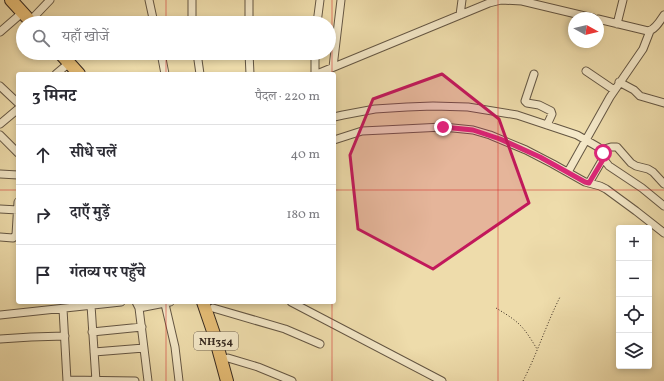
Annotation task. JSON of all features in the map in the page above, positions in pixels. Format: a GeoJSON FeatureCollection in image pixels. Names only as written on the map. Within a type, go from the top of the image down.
{"type":"FeatureCollection","features":[{"type":"Feature","properties":{"kind":"highway"},"geometry":{"type":"LineString","coordinates":[[11,0],[25,16]]}},
{"type":"Feature","properties":{"kind":"highway"},"geometry":{"type":"LineString","coordinates":[[66,60],[78,72]]}},
{"type":"Feature","properties":{"kind":"highway","name":"NH354"},"geometry":{"type":"LineString","coordinates":[[209,304],[228,358],[234,381]]}},
{"type":"Feature","properties":{"kind":"highway","name":"NH354"},"geometry":{"type":"LineString","coordinates":[[209,304],[215,337],[227,381]]}},
{"type":"Feature","properties":{"kind":"street"},"geometry":{"type":"LineString","coordinates":[[31,16],[50,0]]}},
{"type":"Feature","properties":{"kind":"street"},"geometry":{"type":"LineString","coordinates":[[149,0],[152,16]]}},
{"type":"Feature","properties":{"kind":"street"},"geometry":{"type":"LineString","coordinates":[[192,0],[192,16]]}},
{"type":"Feature","properties":{"kind":"street"},"geometry":{"type":"LineString","coordinates":[[249,0],[249,16]]}},
{"type":"Feature","properties":{"kind":"street"},"geometry":{"type":"LineString","coordinates":[[319,16],[320,0]]}},
{"type":"Feature","properties":{"kind":"street"},"geometry":{"type":"LineString","coordinates":[[336,42],[341,0]]}},
{"type":"Feature","properties":{"kind":"street"},"geometry":{"type":"LineString","coordinates":[[460,15],[462,0]]}},
{"type":"Feature","properties":{"kind":"street"},"geometry":{"type":"LineString","coordinates":[[321,72],[489,3],[501,0],[542,3],[573,12]]}},
{"type":"Feature","properties":{"kind":"street"},"geometry":{"type":"LineString","coordinates":[[617,24],[623,0]]}},
{"type":"Feature","properties":{"kind":"street"},"geometry":{"type":"LineString","coordinates":[[568,172],[614,90],[643,48],[650,31],[654,29],[664,15]]}},
{"type":"Feature","properties":{"kind":"street"},"geometry":{"type":"LineString","coordinates":[[604,21],[650,31]]}},
{"type":"Feature","properties":{"kind":"street"},"geometry":{"type":"LineString","coordinates":[[0,32],[16,25]]}},
{"type":"Feature","properties":{"kind":"street"},"geometry":{"type":"LineString","coordinates":[[162,60],[165,72]]}},
{"type":"Feature","properties":{"kind":"street"},"geometry":{"type":"LineString","coordinates":[[198,60],[200,72]]}},
{"type":"Feature","properties":{"kind":"street"},"geometry":{"type":"LineString","coordinates":[[249,60],[250,72]]}},
{"type":"Feature","properties":{"kind":"street"},"geometry":{"type":"LineString","coordinates":[[315,60],[316,72]]}},
{"type":"Feature","properties":{"kind":"street"},"geometry":{"type":"LineString","coordinates":[[333,67],[334,60]]}},
{"type":"Feature","properties":{"kind":"street"},"geometry":{"type":"LineString","coordinates":[[58,72],[69,63]]}},
{"type":"Feature","properties":{"kind":"street"},"geometry":{"type":"LineString","coordinates":[[586,71],[614,90]]}},
{"type":"Feature","properties":{"kind":"street"},"geometry":{"type":"LineString","coordinates":[[534,74],[525,101],[527,103],[539,105],[551,111],[552,114],[547,125]]}},
{"type":"Feature","properties":{"kind":"street"},"geometry":{"type":"LineString","coordinates":[[620,82],[634,90],[640,96],[664,103]]}},
{"type":"Feature","properties":{"kind":"street"},"geometry":{"type":"LineString","coordinates":[[0,86],[16,101]]}},
{"type":"Feature","properties":{"kind":"street"},"geometry":{"type":"LineString","coordinates":[[336,117],[375,109],[407,107],[468,107],[517,115],[586,139],[601,150],[605,161],[609,166],[642,188],[664,206]]}},
{"type":"Feature","properties":{"kind":"street"},"geometry":{"type":"LineString","coordinates":[[0,124],[16,111]]}},
{"type":"Feature","properties":{"kind":"street"},"geometry":{"type":"LineString","coordinates":[[336,139],[362,131],[443,127],[482,132],[540,157],[589,183],[600,186],[612,193],[664,233]]}},
{"type":"Feature","properties":{"kind":"street"},"geometry":{"type":"LineString","coordinates":[[0,135],[16,151]]}},
{"type":"Feature","properties":{"kind":"street"},"geometry":{"type":"LineString","coordinates":[[601,150],[611,146],[616,148],[631,163],[653,172],[664,184]]}},
{"type":"Feature","properties":{"kind":"street"},"geometry":{"type":"LineString","coordinates":[[589,183],[604,158]]}},
{"type":"Feature","properties":{"kind":"street"},"geometry":{"type":"LineString","coordinates":[[0,174],[16,175]]}},
{"type":"Feature","properties":{"kind":"street"},"geometry":{"type":"LineString","coordinates":[[0,208],[16,210]]}},
{"type":"Feature","properties":{"kind":"street"},"geometry":{"type":"LineString","coordinates":[[0,237],[13,238],[16,236]]}},
{"type":"Feature","properties":{"kind":"street"},"geometry":{"type":"LineString","coordinates":[[0,315],[101,304]]}},
{"type":"Feature","properties":{"kind":"street"},"geometry":{"type":"LineString","coordinates":[[148,381],[138,305],[153,304]]}},
{"type":"Feature","properties":{"kind":"street"},"geometry":{"type":"LineString","coordinates":[[168,304],[179,381]]}},
{"type":"Feature","properties":{"kind":"street"},"geometry":{"type":"LineString","coordinates":[[209,304],[285,329],[320,344]]}},
{"type":"Feature","properties":{"kind":"street"},"geometry":{"type":"LineString","coordinates":[[295,304],[442,381]]}},
{"type":"Feature","properties":{"kind":"street"},"geometry":{"type":"LineString","coordinates":[[91,305],[96,380]]}},
{"type":"Feature","properties":{"kind":"street"},"geometry":{"type":"LineString","coordinates":[[63,309],[67,381],[135,381]]}},
{"type":"Feature","properties":{"kind":"street"},"geometry":{"type":"LineString","coordinates":[[92,332],[142,327]]}},
{"type":"Feature","properties":{"kind":"street"},"geometry":{"type":"LineString","coordinates":[[0,339],[65,336]]}},
{"type":"Feature","properties":{"kind":"street"},"geometry":{"type":"LineString","coordinates":[[94,352],[144,348]]}},
{"type":"Feature","properties":{"kind":"street"},"geometry":{"type":"LineString","coordinates":[[228,358],[258,367],[292,381]]}},
{"type":"Feature","properties":{"kind":"path"},"geometry":{"type":"LineString","coordinates":[[522,381],[535,357],[547,324],[560,297]]}},
{"type":"Feature","properties":{"kind":"path"},"geometry":{"type":"LineString","coordinates":[[496,308],[520,325],[537,350]]}},
{"type":"Feature","properties":{"kind":"highlighted area"},"geometry":{"type":"Polygon","coordinates":[[[442,74],[499,119],[529,203],[433,269],[358,229],[350,155],[373,99],[442,74]]]}},
{"type":"Feature","properties":{"kind":"route"},"geometry":{"type":"LineString","coordinates":[[443,127],[482,132],[526,150],[589,183],[604,158],[603,153]]}}]}
